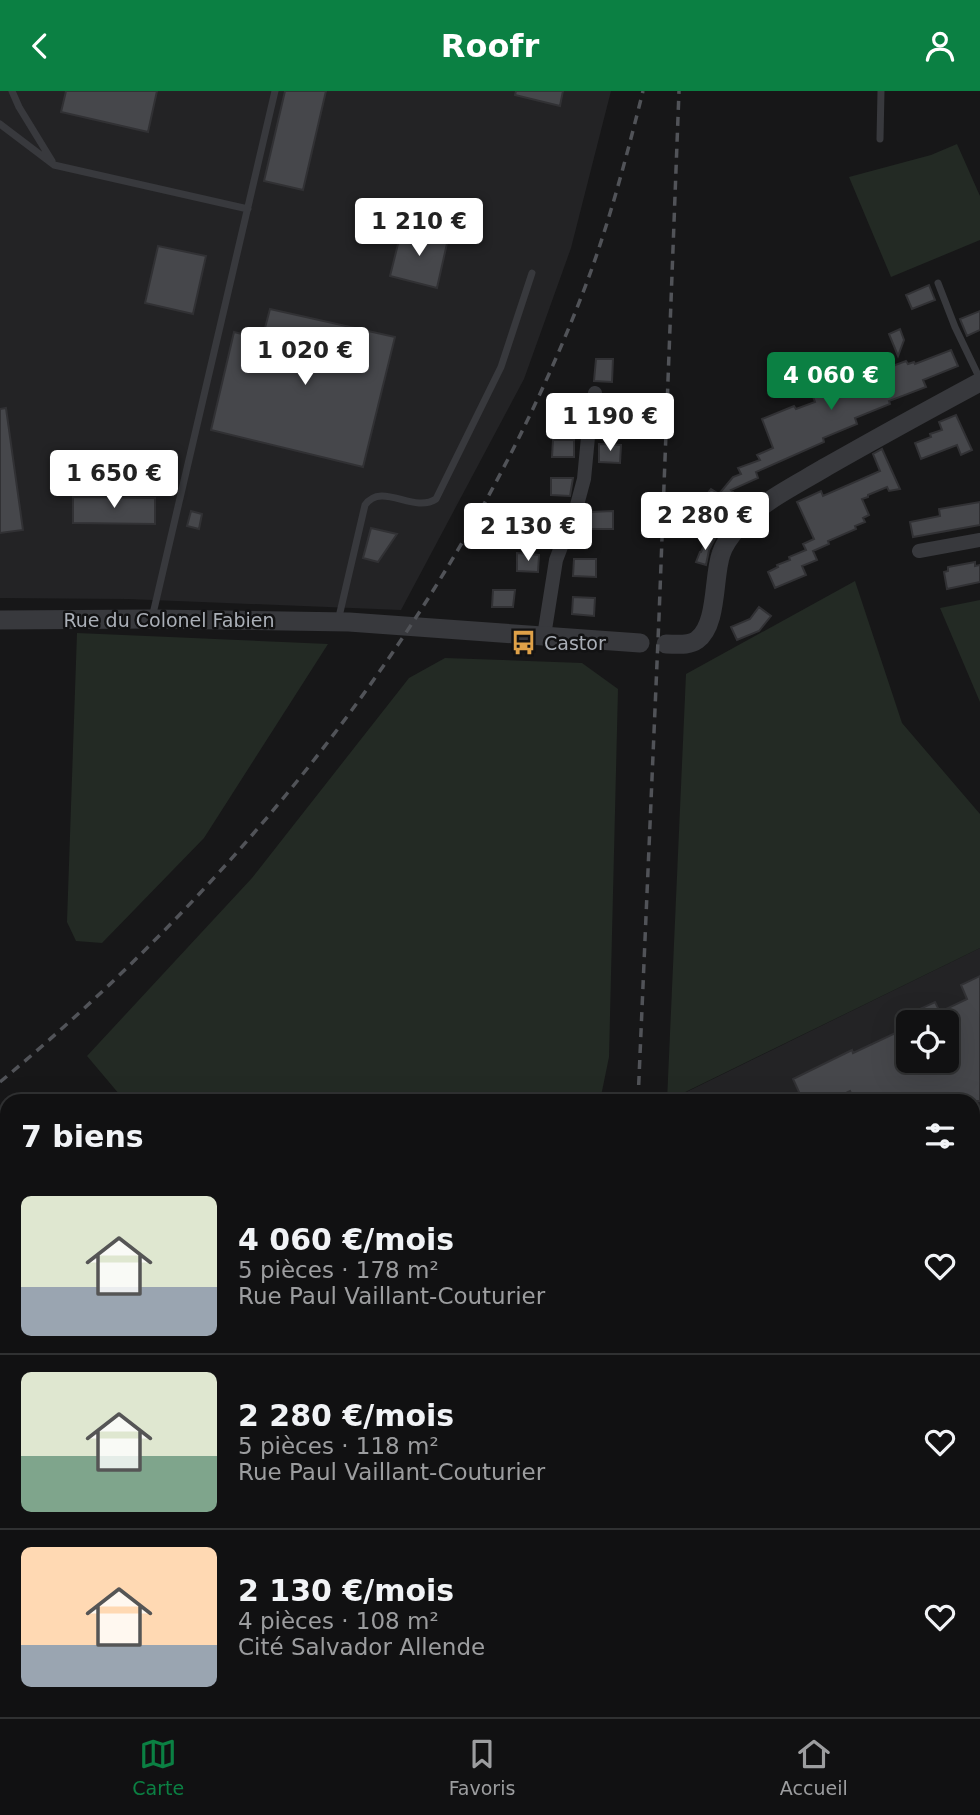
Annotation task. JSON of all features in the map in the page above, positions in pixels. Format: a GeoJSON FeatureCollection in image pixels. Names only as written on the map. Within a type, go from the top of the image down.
{"type":"FeatureCollection","features":[{"type":"Feature","properties":{"kind":"street"},"geometry":{"type":"LineString","coordinates":[[666,644],[693,642],[706,629],[721,554],[733,534],[754,513],[799,483],[980,380]]}},
{"type":"Feature","properties":{"kind":"street"},"geometry":{"type":"LineString","coordinates":[[544,636],[556,560],[584,479],[595,393]]}},
{"type":"Feature","properties":{"kind":"street"},"geometry":{"type":"LineString","coordinates":[[919,551],[980,540]]}},
{"type":"Feature","properties":{"kind":"street","name":"Rue du Colonel Fabien"},"geometry":{"type":"LineString","coordinates":[[0,619],[337,621],[640,643]]}},
{"type":"Feature","properties":{"kind":"lane"},"geometry":{"type":"LineString","coordinates":[[12,91],[54,165]]}},
{"type":"Feature","properties":{"kind":"lane"},"geometry":{"type":"LineString","coordinates":[[152,619],[275,91]]}},
{"type":"Feature","properties":{"kind":"lane"},"geometry":{"type":"LineString","coordinates":[[880,139],[881,91]]}},
{"type":"Feature","properties":{"kind":"lane"},"geometry":{"type":"LineString","coordinates":[[0,124],[54,165],[248,209]]}},
{"type":"Feature","properties":{"kind":"lane"},"geometry":{"type":"LineString","coordinates":[[337,621],[365,505],[370,498],[380,495],[421,504],[436,499],[501,367],[533,272]]}},
{"type":"Feature","properties":{"kind":"lane"},"geometry":{"type":"LineString","coordinates":[[938,283],[980,380]]}},
{"type":"Feature","properties":{"kind":"shaded area"},"geometry":{"type":"Polygon","coordinates":[[[0,91],[611,91],[571,248],[524,379],[401,610],[128,599],[0,598],[0,91]]]}},
{"type":"Feature","properties":{"kind":"shaded area"},"geometry":{"type":"Polygon","coordinates":[[[957,144],[980,196],[980,240],[891,277],[849,177],[931,155],[957,144]]]}},
{"type":"Feature","properties":{"kind":"shaded area"},"geometry":{"type":"Polygon","coordinates":[[[855,581],[902,723],[980,814],[980,948],[681,1094],[667,1094],[686,674],[855,581]]]}},
{"type":"Feature","properties":{"kind":"shaded area"},"geometry":{"type":"Polygon","coordinates":[[[980,600],[980,702],[940,608],[980,600]]]}},
{"type":"Feature","properties":{"kind":"shaded area"},"geometry":{"type":"Polygon","coordinates":[[[77,633],[328,644],[204,838],[102,943],[76,941],[67,922],[77,633]]]}},
{"type":"Feature","properties":{"kind":"shaded area"},"geometry":{"type":"Polygon","coordinates":[[[445,658],[582,663],[618,689],[609,1057],[601,1094],[119,1094],[87,1056],[252,878],[409,678],[445,658]]]}},
{"type":"Feature","properties":{"kind":"shaded area"},"geometry":{"type":"Polygon","coordinates":[[[980,948],[980,1094],[682,1094],[980,948]]]}},
{"type":"Feature","properties":{"kind":"building"},"geometry":{"type":"Polygon","coordinates":[[[66,91],[157,91],[148,132],[61,112],[66,91]]]}},
{"type":"Feature","properties":{"kind":"building"},"geometry":{"type":"Polygon","coordinates":[[[285,91],[326,91],[303,190],[264,181],[285,91]]]}},
{"type":"Feature","properties":{"kind":"building"},"geometry":{"type":"Polygon","coordinates":[[[516,91],[563,91],[560,106],[515,95],[516,91]]]}},
{"type":"Feature","properties":{"kind":"building"},"geometry":{"type":"Polygon","coordinates":[[[402,228],[448,239],[437,288],[390,276],[402,228]]]}},
{"type":"Feature","properties":{"kind":"building"},"geometry":{"type":"Polygon","coordinates":[[[158,246],[206,256],[193,314],[145,303],[158,246]]]}},
{"type":"Feature","properties":{"kind":"building"},"geometry":{"type":"Polygon","coordinates":[[[929,285],[935,300],[912,309],[906,295],[929,285]]]}},
{"type":"Feature","properties":{"kind":"building"},"geometry":{"type":"Polygon","coordinates":[[[270,309],[395,337],[363,467],[211,430],[234,332],[262,339],[270,309]]]}},
{"type":"Feature","properties":{"kind":"building"},"geometry":{"type":"Polygon","coordinates":[[[980,311],[980,330],[967,336],[960,319],[980,311]]]}},
{"type":"Feature","properties":{"kind":"building"},"geometry":{"type":"Polygon","coordinates":[[[900,329],[904,340],[898,356],[889,334],[900,329]]]}},
{"type":"Feature","properties":{"kind":"building"},"geometry":{"type":"Polygon","coordinates":[[[951,350],[958,366],[923,380],[926,387],[855,418],[857,424],[823,438],[824,442],[756,472],[758,478],[731,490],[735,494],[731,499],[735,502],[721,518],[708,507],[696,508],[711,489],[719,494],[733,477],[741,474],[738,468],[760,460],[757,455],[773,448],[762,419],[794,406],[796,409],[815,402],[808,383],[812,381],[809,375],[827,368],[829,372],[876,357],[882,370],[906,361],[908,364],[915,364],[951,350]]]}},
{"type":"Feature","properties":{"kind":"building"},"geometry":{"type":"Polygon","coordinates":[[[596,359],[613,359],[612,382],[594,381],[596,359]]]}},
{"type":"Feature","properties":{"kind":"building"},"geometry":{"type":"Polygon","coordinates":[[[6,408],[23,530],[0,533],[0,409],[6,408]]]}},
{"type":"Feature","properties":{"kind":"building"},"geometry":{"type":"Polygon","coordinates":[[[956,415],[972,450],[961,455],[957,445],[921,459],[915,443],[942,430],[939,422],[956,415]]]}},
{"type":"Feature","properties":{"kind":"building"},"geometry":{"type":"Polygon","coordinates":[[[553,440],[574,440],[574,457],[552,457],[553,440]]]}},
{"type":"Feature","properties":{"kind":"building"},"geometry":{"type":"Polygon","coordinates":[[[599,444],[621,445],[620,463],[599,462],[599,444]]]}},
{"type":"Feature","properties":{"kind":"building"},"geometry":{"type":"Polygon","coordinates":[[[882,449],[900,489],[889,491],[887,487],[862,499],[869,515],[863,518],[865,522],[813,551],[817,560],[802,566],[806,575],[775,588],[768,572],[790,560],[789,557],[806,550],[803,544],[814,539],[797,502],[821,491],[823,496],[880,471],[873,454],[882,449]]]}},
{"type":"Feature","properties":{"kind":"building"},"geometry":{"type":"Polygon","coordinates":[[[551,478],[573,478],[570,496],[551,495],[551,478]]]}},
{"type":"Feature","properties":{"kind":"building"},"geometry":{"type":"Polygon","coordinates":[[[73,497],[155,498],[155,524],[73,523],[73,497]]]}},
{"type":"Feature","properties":{"kind":"building"},"geometry":{"type":"Polygon","coordinates":[[[980,502],[980,525],[913,537],[910,522],[940,516],[939,509],[980,502]]]}},
{"type":"Feature","properties":{"kind":"building"},"geometry":{"type":"Polygon","coordinates":[[[191,511],[202,514],[199,529],[187,526],[191,511]]]}},
{"type":"Feature","properties":{"kind":"building"},"geometry":{"type":"Polygon","coordinates":[[[613,511],[613,529],[590,529],[590,512],[613,511]]]}},
{"type":"Feature","properties":{"kind":"building"},"geometry":{"type":"Polygon","coordinates":[[[519,516],[540,516],[540,534],[518,533],[519,516]]]}},
{"type":"Feature","properties":{"kind":"building"},"geometry":{"type":"Polygon","coordinates":[[[371,528],[397,534],[378,562],[363,558],[371,528]]]}},
{"type":"Feature","properties":{"kind":"building"},"geometry":{"type":"Polygon","coordinates":[[[715,538],[706,565],[696,562],[707,539],[715,538]]]}},
{"type":"Feature","properties":{"kind":"building"},"geometry":{"type":"Polygon","coordinates":[[[517,553],[539,555],[538,572],[517,571],[517,553]]]}},
{"type":"Feature","properties":{"kind":"building"},"geometry":{"type":"Polygon","coordinates":[[[574,559],[596,559],[596,577],[573,576],[574,559]]]}},
{"type":"Feature","properties":{"kind":"building"},"geometry":{"type":"Polygon","coordinates":[[[975,562],[975,566],[980,565],[980,582],[947,589],[944,572],[948,571],[948,567],[975,562]]]}},
{"type":"Feature","properties":{"kind":"building"},"geometry":{"type":"Polygon","coordinates":[[[493,590],[515,590],[513,607],[492,607],[493,590]]]}},
{"type":"Feature","properties":{"kind":"building"},"geometry":{"type":"Polygon","coordinates":[[[573,597],[595,598],[594,616],[572,614],[573,597]]]}},
{"type":"Feature","properties":{"kind":"building"},"geometry":{"type":"Polygon","coordinates":[[[759,607],[771,616],[759,631],[737,640],[731,627],[750,619],[759,607]]]}},
{"type":"Feature","properties":{"kind":"building"},"geometry":{"type":"Polygon","coordinates":[[[980,976],[980,1094],[852,1094],[850,1091],[844,1094],[800,1094],[793,1079],[852,1050],[853,1053],[896,1033],[896,1073],[959,1073],[959,1010],[944,1010],[967,999],[961,985],[980,976]]]}},
{"type":"Feature","properties":{"kind":"building"},"geometry":{"type":"Polygon","coordinates":[[[935,1002],[939,1010],[918,1010],[935,1002]]]}},
{"type":"Feature","properties":{"kind":"railway"},"geometry":{"type":"LineString","coordinates":[[0,1082],[94,1000],[183,911],[267,818],[345,719],[417,616],[481,509],[538,397],[595,259],[618,187],[643,91]]}},
{"type":"Feature","properties":{"kind":"railway"},"geometry":{"type":"LineString","coordinates":[[638,1094],[679,91]]}},
{"type":"Feature","properties":{"kind":"place","name":"Castor"},"geometry":{"type":"Point","coordinates":[524,643]}}]}
